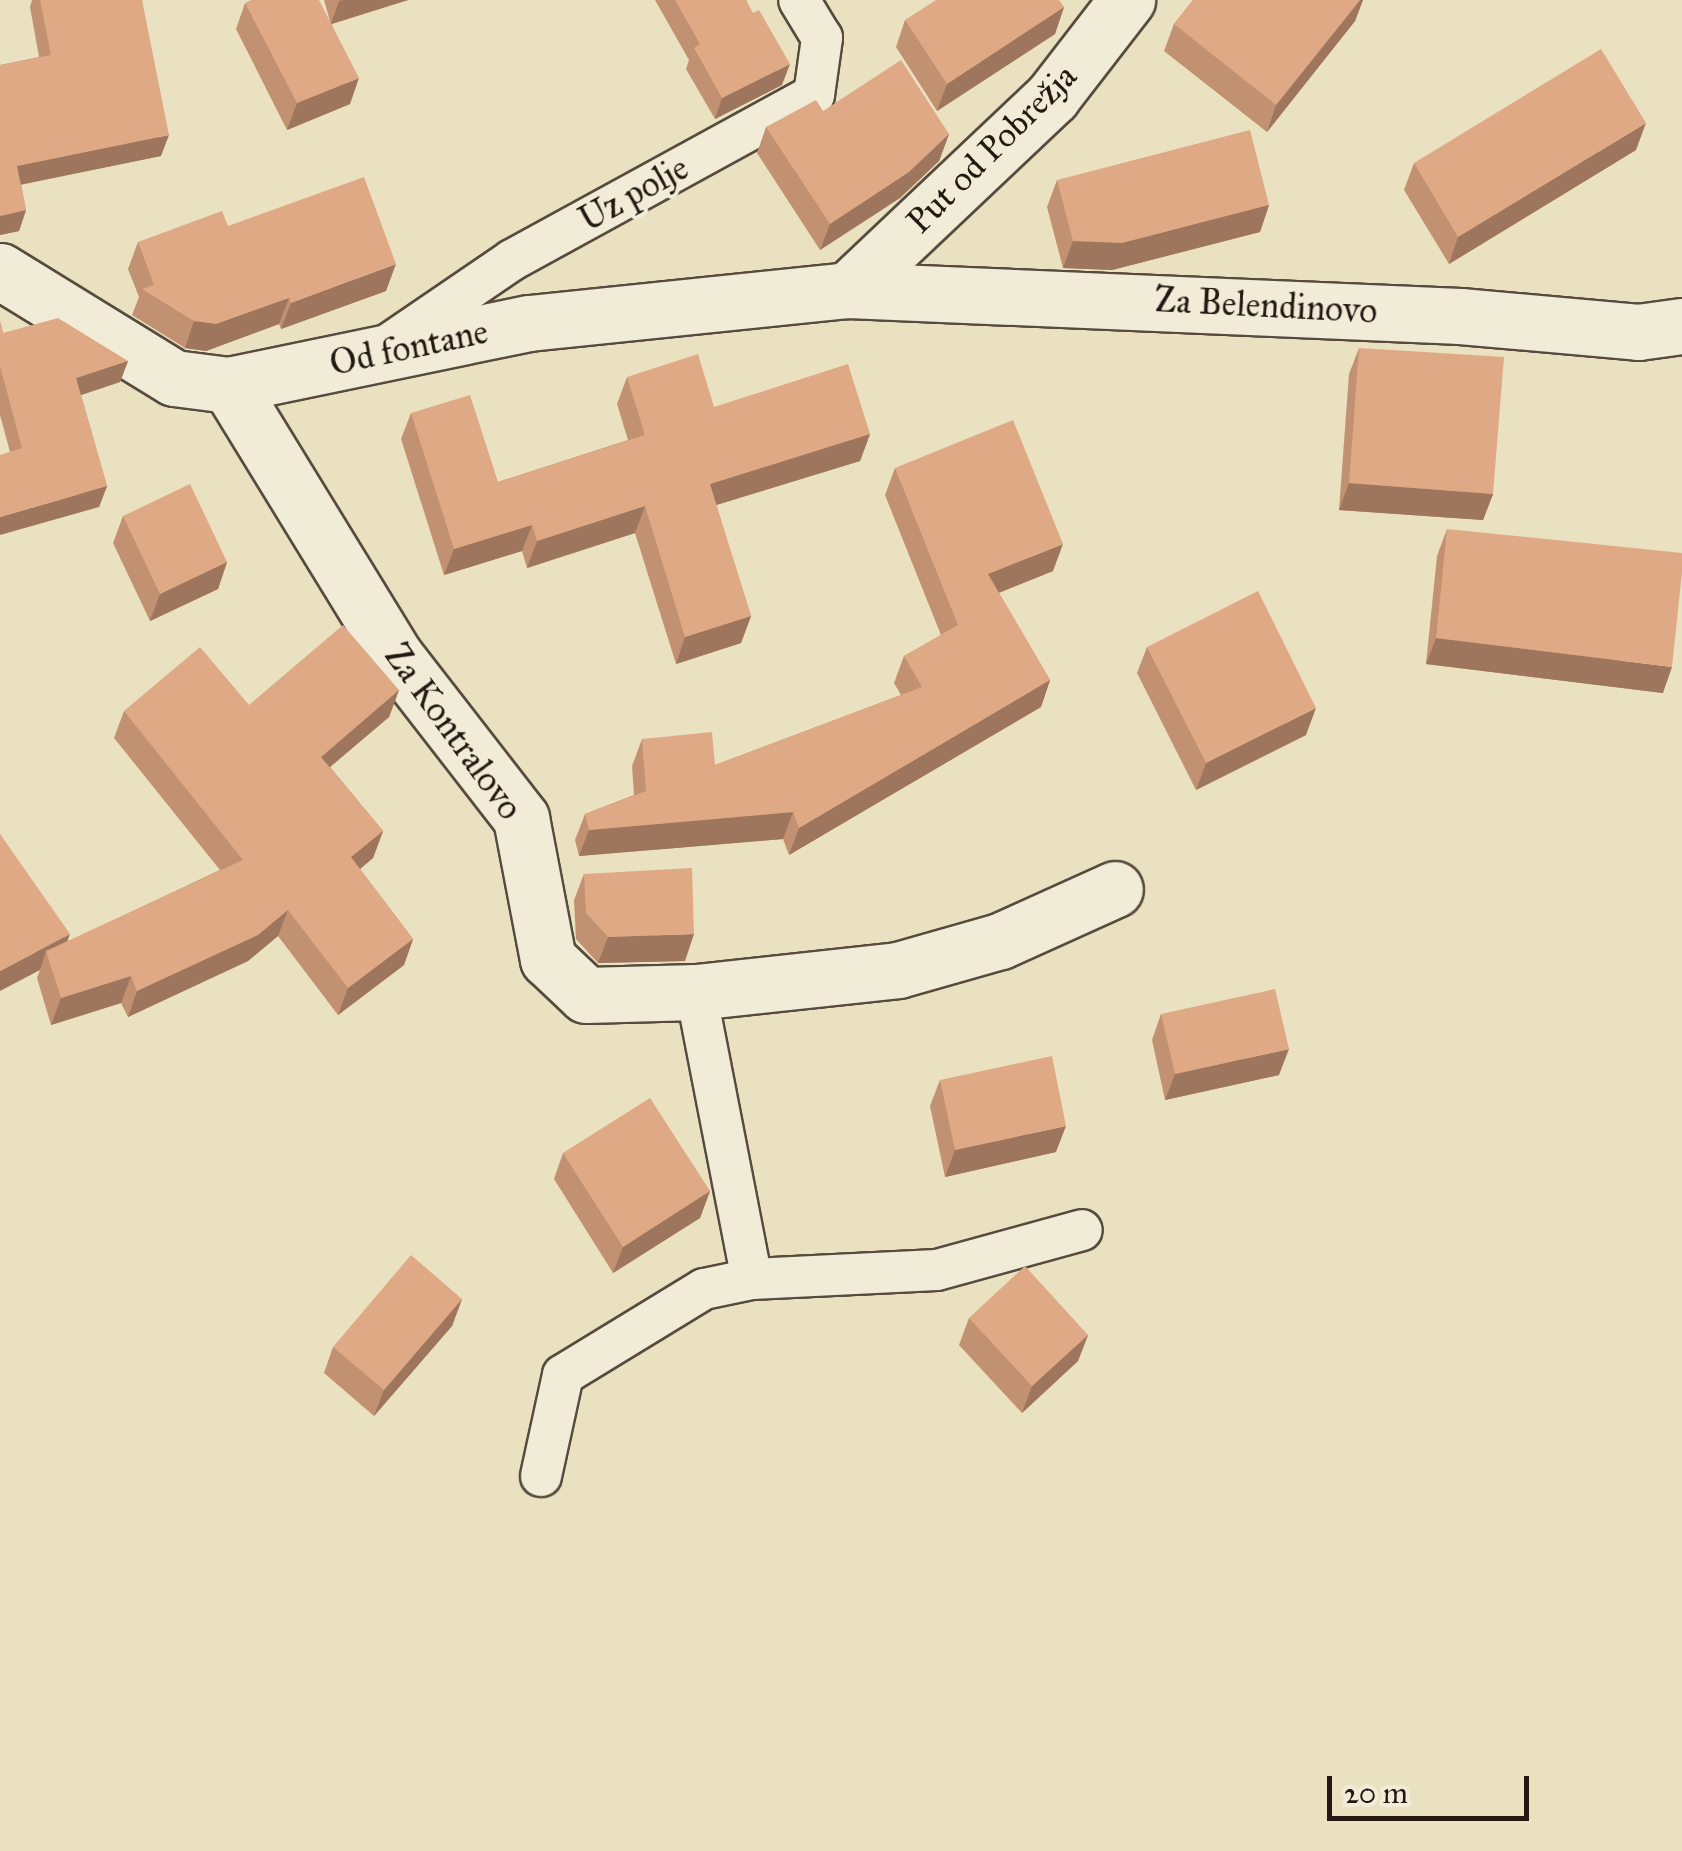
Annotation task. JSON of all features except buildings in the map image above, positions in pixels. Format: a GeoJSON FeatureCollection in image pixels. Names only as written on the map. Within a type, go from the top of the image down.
{"type":"FeatureCollection","features":[{"type":"Feature","properties":{"kind":"street","name":"Put od Pobrežja"},"geometry":{"type":"LineString","coordinates":[[848,290],[1052,97],[1127,0]]}},
{"type":"Feature","properties":{"kind":"street","name":"Od fontane"},"geometry":{"type":"LineString","coordinates":[[0,271],[174,378],[229,385],[529,323],[848,290]]}},
{"type":"Feature","properties":{"kind":"street","name":"Za Belendinovo"},"geometry":{"type":"LineString","coordinates":[[848,290],[1460,316],[1638,332],[1682,326]]}},
{"type":"Feature","properties":{"kind":"street","name":"Za Kontralovo"},"geometry":{"type":"LineString","coordinates":[[229,385],[396,657],[520,818],[548,959],[586,995],[696,992],[898,970],[1000,941],[1115,889]]}},
{"type":"Feature","properties":{"kind":"lane","name":"Uz polje"},"geometry":{"type":"LineString","coordinates":[[374,355],[512,260],[814,96],[822,38],[800,0]]}},
{"type":"Feature","properties":{"kind":"lane"},"geometry":{"type":"LineString","coordinates":[[696,992],[752,1279]]}},
{"type":"Feature","properties":{"kind":"lane"},"geometry":{"type":"LineString","coordinates":[[541,1476],[564,1375],[704,1289],[752,1279],[937,1270],[1082,1230]]}}]}
